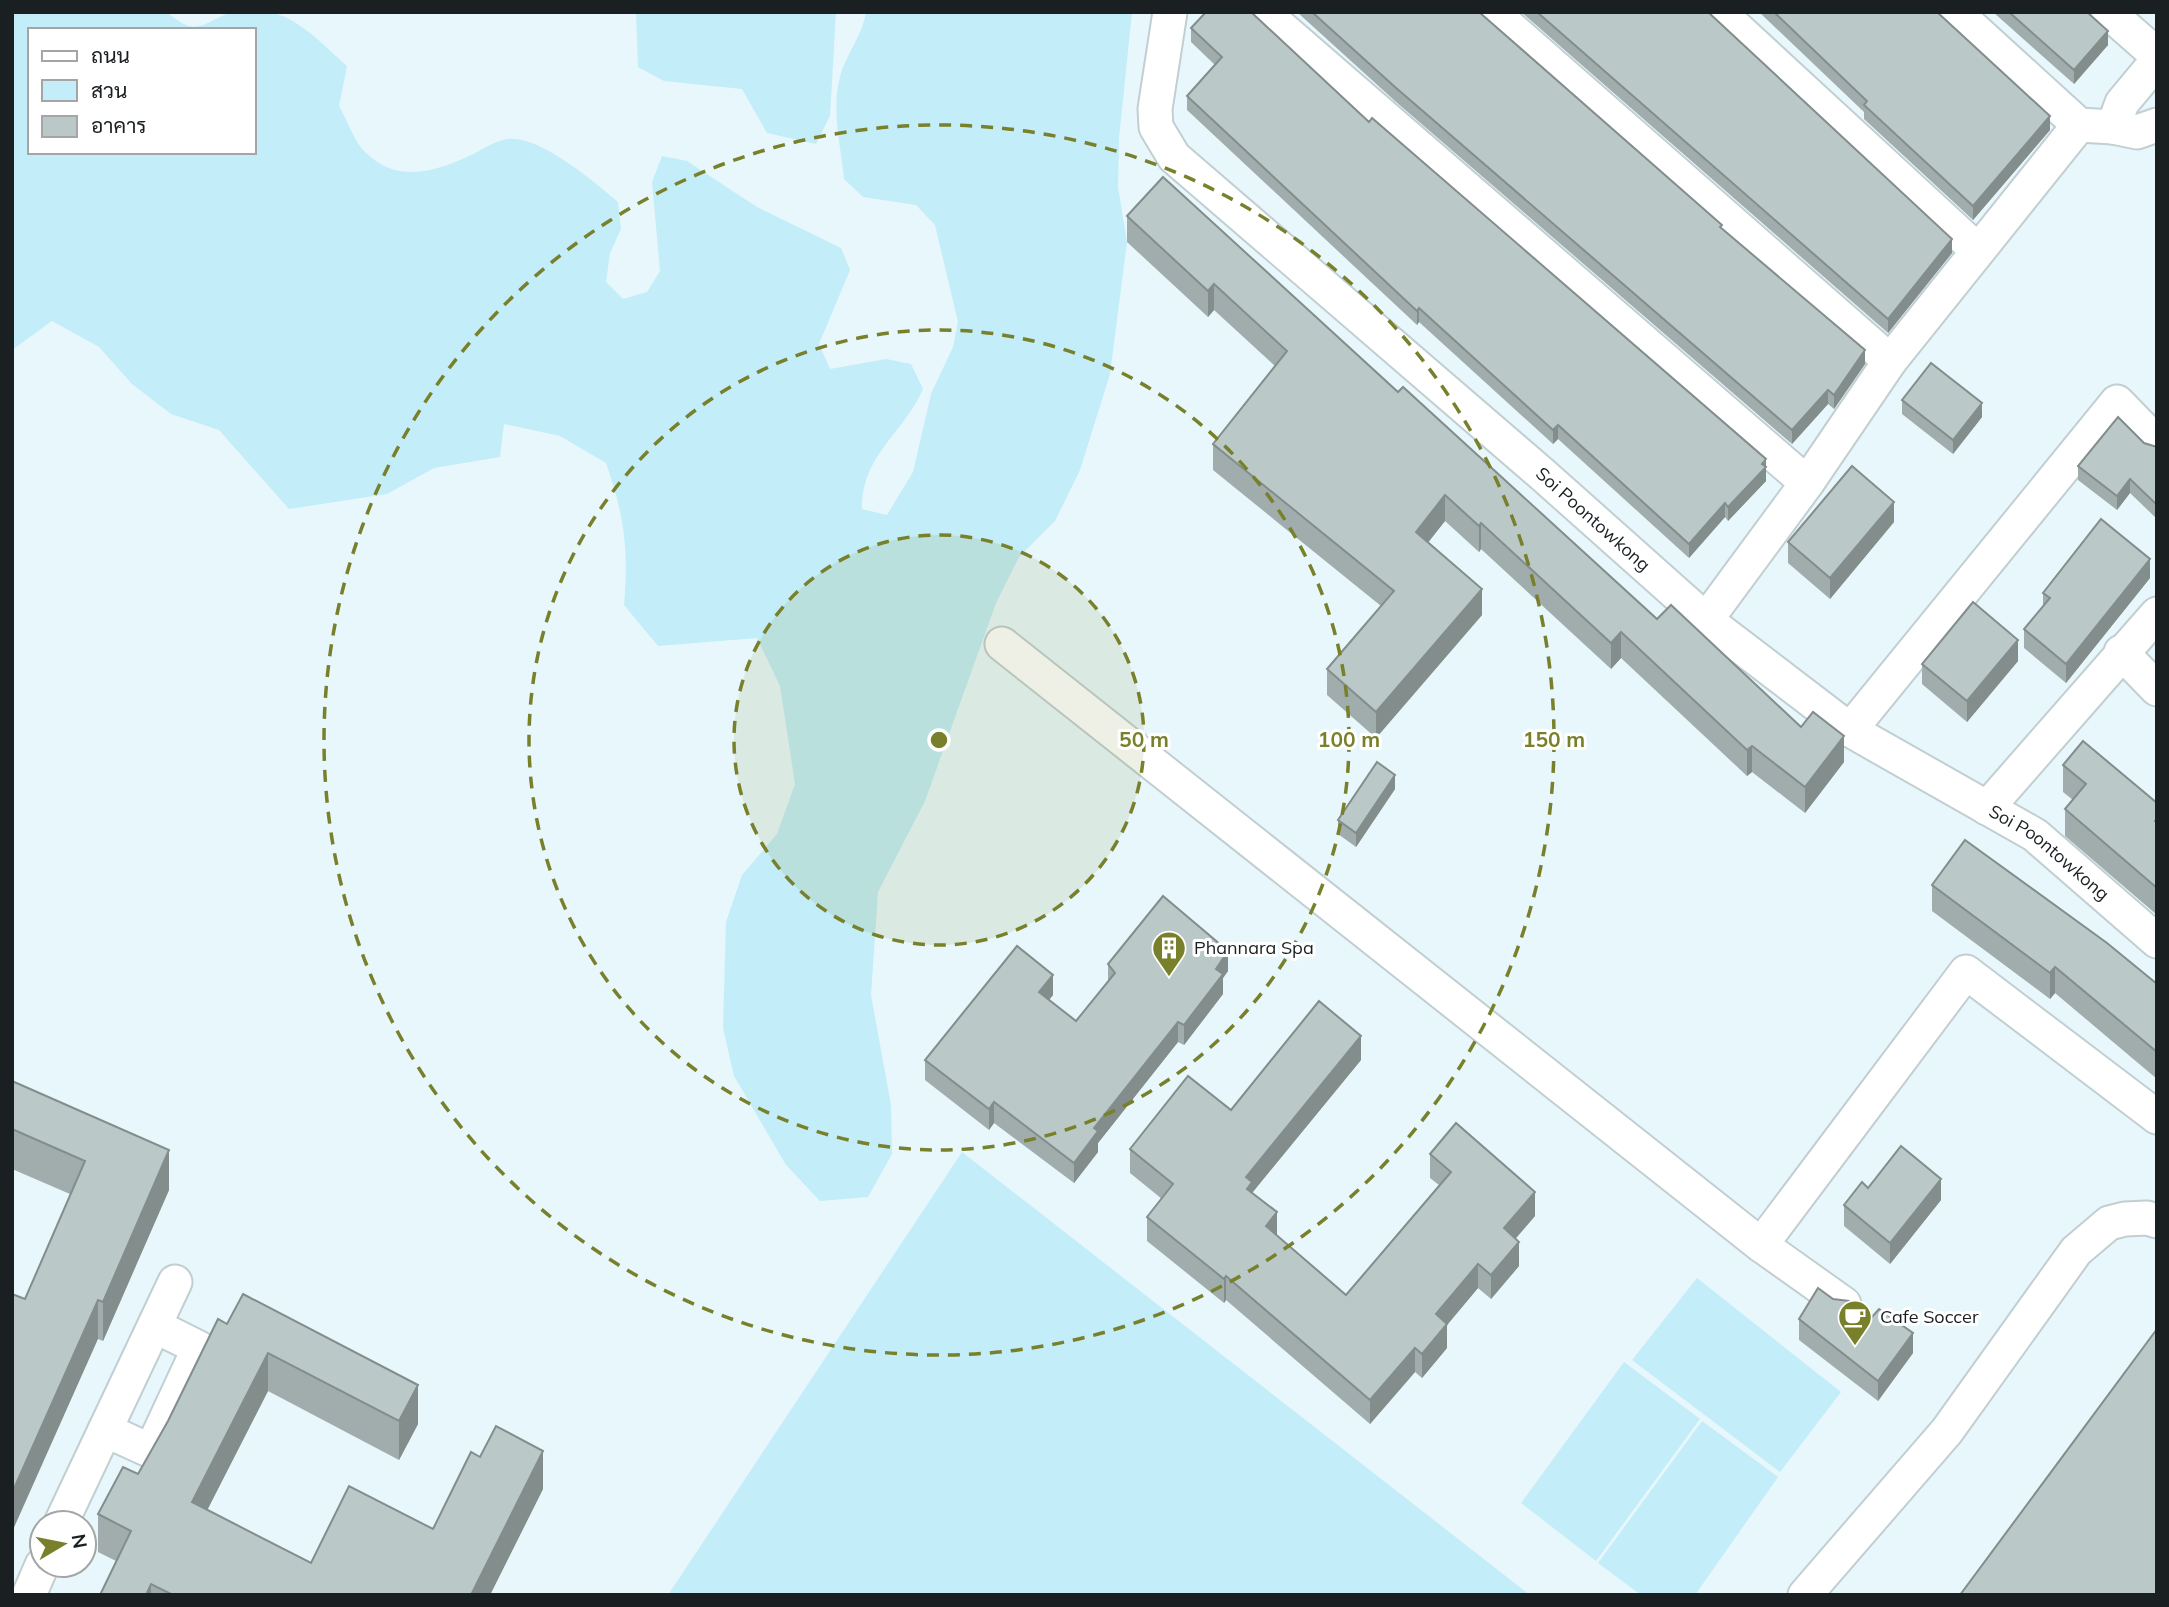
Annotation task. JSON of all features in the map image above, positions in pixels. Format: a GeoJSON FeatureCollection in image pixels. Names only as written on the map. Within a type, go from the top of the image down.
{"type":"FeatureCollection","features":[{"type":"Feature","properties":{"kind":"street","name":"Soi Poontowkong"},"geometry":{"type":"LineString","coordinates":[[1170,12],[1155,109],[1156,127],[1174,157],[1542,474],[1706,620],[1850,730],[2035,835],[2157,941]]}},
{"type":"Feature","properties":{"kind":"street"},"geometry":{"type":"LineString","coordinates":[[1263,12],[1807,483]]}},
{"type":"Feature","properties":{"kind":"street"},"geometry":{"type":"LineString","coordinates":[[1492,12],[1890,361]]}},
{"type":"Feature","properties":{"kind":"street"},"geometry":{"type":"LineString","coordinates":[[1719,12],[1977,250]]}},
{"type":"Feature","properties":{"kind":"street"},"geometry":{"type":"LineString","coordinates":[[1955,12],[2079,125],[2137,132],[2157,125]]}},
{"type":"Feature","properties":{"kind":"street"},"geometry":{"type":"LineString","coordinates":[[2108,12],[2157,55]]}},
{"type":"Feature","properties":{"kind":"street"},"geometry":{"type":"LineString","coordinates":[[2113,127],[2122,103],[2157,61]]}},
{"type":"Feature","properties":{"kind":"street"},"geometry":{"type":"LineString","coordinates":[[1706,620],[1807,483],[1890,361],[2079,125]]}},
{"type":"Feature","properties":{"kind":"street"},"geometry":{"type":"LineString","coordinates":[[1850,730],[2117,402],[2157,443]]}},
{"type":"Feature","properties":{"kind":"street"},"geometry":{"type":"LineString","coordinates":[[1987,808],[2157,614]]}},
{"type":"Feature","properties":{"kind":"street"},"geometry":{"type":"LineString","coordinates":[[1002,644],[1761,1245],[1844,1304]]}},
{"type":"Feature","properties":{"kind":"street"},"geometry":{"type":"LineString","coordinates":[[2121,652],[2157,689]]}},
{"type":"Feature","properties":{"kind":"street"},"geometry":{"type":"LineString","coordinates":[[1761,1245],[1966,972],[2157,1117]]}},
{"type":"Feature","properties":{"kind":"street"},"geometry":{"type":"LineString","coordinates":[[1805,1595],[1947,1431],[2076,1251],[2109,1223],[2147,1218],[2157,1221]]}},
{"type":"Feature","properties":{"kind":"street"},"geometry":{"type":"LineString","coordinates":[[68,1509],[175,1282]]}},
{"type":"Feature","properties":{"kind":"street"},"geometry":{"type":"LineString","coordinates":[[105,1430],[151,1451],[198,1348],[155,1326]]}},
{"type":"Feature","properties":{"kind":"green space"},"geometry":{"type":"Polygon","coordinates":[[[12,12],[167,12],[191,26],[204,25],[233,12],[278,14],[300,25],[347,66],[339,106],[357,142],[377,162],[403,172],[416,172],[456,162],[498,141],[521,140],[535,144],[566,162],[618,202],[621,229],[610,253],[606,282],[623,299],[647,292],[660,271],[652,182],[662,156],[687,161],[757,207],[841,248],[850,270],[819,344],[830,369],[886,359],[911,364],[923,389],[876,459],[864,490],[862,509],[887,515],[913,472],[931,394],[953,347],[958,322],[935,225],[916,205],[863,197],[844,179],[837,89],[866,12],[1132,12],[1119,138],[1118,187],[1127,242],[1110,374],[1080,470],[1055,521],[1019,557],[996,603],[925,801],[878,892],[871,995],[891,1105],[892,1154],[868,1197],[820,1201],[786,1165],[734,1076],[723,1028],[726,922],[742,875],[777,834],[795,784],[780,686],[757,638],[658,646],[624,605],[624,532],[606,463],[560,436],[504,424],[500,457],[434,468],[387,494],[289,509],[219,430],[171,414],[132,384],[99,347],[52,321],[12,350],[12,12]]]}},
{"type":"Feature","properties":{"kind":"green space"},"geometry":{"type":"Polygon","coordinates":[[[636,12],[836,12],[830,116],[816,144],[767,133],[742,89],[664,81],[638,67],[636,12]]]}},
{"type":"Feature","properties":{"kind":"green space"},"geometry":{"type":"Polygon","coordinates":[[[962,1152],[1530,1595],[668,1595],[962,1152]]]}},
{"type":"Feature","properties":{"kind":"green space"},"geometry":{"type":"Polygon","coordinates":[[[1697,1278],[1841,1392],[1780,1472],[1632,1360],[1697,1278]]]}},
{"type":"Feature","properties":{"kind":"green space"},"geometry":{"type":"Polygon","coordinates":[[[1624,1362],[1700,1419],[1596,1561],[1521,1503],[1624,1362]]]}},
{"type":"Feature","properties":{"kind":"green space"},"geometry":{"type":"Polygon","coordinates":[[[1702,1421],[1778,1477],[1695,1595],[1641,1595],[1598,1563],[1702,1421]]]}},
{"type":"Feature","properties":{"kind":"building"},"geometry":{"type":"Polygon","coordinates":[[[1206,12],[1251,12],[1369,122],[1372,118],[1766,459],[1762,464],[1766,467],[1728,507],[1725,503],[1689,544],[1558,425],[1553,430],[1419,308],[1417,311],[1187,96],[1222,57],[1191,28],[1206,12]]]}},
{"type":"Feature","properties":{"kind":"building"},"geometry":{"type":"Polygon","coordinates":[[[1312,12],[1479,12],[1722,225],[1720,227],[1865,350],[1834,395],[1828,390],[1792,430],[1312,12]]]}},
{"type":"Feature","properties":{"kind":"building"},"geometry":{"type":"Polygon","coordinates":[[[1537,12],[1708,12],[1952,239],[1888,319],[1537,12]]]}},
{"type":"Feature","properties":{"kind":"building"},"geometry":{"type":"Polygon","coordinates":[[[1774,12],[1937,12],[2050,116],[1973,206],[1864,105],[1867,101],[1774,12]]]}},
{"type":"Feature","properties":{"kind":"building"},"geometry":{"type":"Polygon","coordinates":[[[2009,12],[2087,12],[2108,31],[2074,70],[2009,12]]]}},
{"type":"Feature","properties":{"kind":"building"},"geometry":{"type":"Polygon","coordinates":[[[1163,177],[1398,392],[1403,387],[1657,619],[1671,605],[1801,727],[1813,712],[1844,736],[1805,787],[1752,746],[1747,750],[1621,632],[1611,643],[1481,523],[1479,526],[1445,495],[1416,532],[1482,589],[1376,712],[1327,669],[1394,591],[1213,444],[1287,351],[1214,284],[1208,291],[1127,216],[1163,177]]]}},
{"type":"Feature","properties":{"kind":"building"},"geometry":{"type":"Polygon","coordinates":[[[1931,363],[1982,403],[1953,440],[1902,400],[1931,363]]]}},
{"type":"Feature","properties":{"kind":"building"},"geometry":{"type":"Polygon","coordinates":[[[2118,417],[2144,443],[2157,447],[2157,505],[2130,479],[2117,496],[2078,466],[2118,417]]]}},
{"type":"Feature","properties":{"kind":"building"},"geometry":{"type":"Polygon","coordinates":[[[1852,466],[1894,502],[1830,578],[1788,542],[1852,466]]]}},
{"type":"Feature","properties":{"kind":"building"},"geometry":{"type":"Polygon","coordinates":[[[2101,519],[2150,559],[2066,664],[2024,629],[2050,598],[2043,593],[2101,519]]]}},
{"type":"Feature","properties":{"kind":"building"},"geometry":{"type":"Polygon","coordinates":[[[1973,602],[2018,640],[1967,701],[1922,664],[1973,602]]]}},
{"type":"Feature","properties":{"kind":"building"},"geometry":{"type":"Polygon","coordinates":[[[2083,741],[2157,803],[2157,888],[2065,809],[2086,784],[2063,765],[2083,741]]]}},
{"type":"Feature","properties":{"kind":"building"},"geometry":{"type":"Polygon","coordinates":[[[1377,762],[1395,775],[1356,833],[1338,820],[1377,762]]]}},
{"type":"Feature","properties":{"kind":"building"},"geometry":{"type":"Polygon","coordinates":[[[1965,840],[2107,943],[2157,984],[2157,1052],[2055,967],[2050,973],[1932,885],[1965,840]]]}},
{"type":"Feature","properties":{"kind":"building"},"geometry":{"type":"Polygon","coordinates":[[[1163,896],[1228,951],[1216,969],[1223,974],[1184,1025],[1178,1022],[1094,1128],[1098,1131],[1074,1163],[994,1102],[989,1109],[925,1060],[1017,946],[1053,975],[1039,992],[1076,1021],[1115,973],[1108,964],[1163,896]]]}},
{"type":"Feature","properties":{"kind":"building"},"geometry":{"type":"Polygon","coordinates":[[[1319,1001],[1361,1036],[1246,1177],[1252,1182],[1247,1189],[1277,1212],[1266,1226],[1346,1295],[1451,1172],[1430,1154],[1456,1123],[1535,1192],[1504,1228],[1519,1242],[1491,1275],[1478,1264],[1436,1314],[1447,1324],[1422,1354],[1415,1348],[1370,1400],[1226,1276],[1224,1279],[1147,1217],[1173,1184],[1130,1149],[1188,1076],[1231,1110],[1319,1001]]]}},
{"type":"Feature","properties":{"kind":"building"},"geometry":{"type":"Polygon","coordinates":[[[12,1081],[169,1150],[103,1302],[98,1300],[12,1493],[12,1294],[25,1299],[85,1161],[12,1129],[12,1081]]]}},
{"type":"Feature","properties":{"kind":"building"},"geometry":{"type":"Polygon","coordinates":[[[1901,1146],[1941,1179],[1890,1243],[1844,1205],[1862,1182],[1868,1188],[1901,1146]]]}},
{"type":"Feature","properties":{"kind":"building"},"geometry":{"type":"Polygon","coordinates":[[[1818,1288],[1833,1299],[1849,1301],[1872,1317],[1879,1309],[1913,1333],[1878,1381],[1799,1319],[1818,1288]]]}},
{"type":"Feature","properties":{"kind":"building"},"geometry":{"type":"Polygon","coordinates":[[[243,1294],[418,1385],[399,1421],[268,1353],[192,1502],[311,1563],[349,1486],[433,1529],[471,1452],[480,1457],[496,1426],[543,1451],[471,1595],[173,1595],[151,1584],[146,1595],[100,1595],[131,1531],[98,1514],[123,1467],[138,1474],[168,1421],[218,1319],[227,1324],[243,1294]]]}},
{"type":"Feature","properties":{"kind":"building"},"geometry":{"type":"Polygon","coordinates":[[[2157,1329],[2157,1595],[1960,1595],[2157,1329]]]}},
{"type":"Feature","properties":{"kind":"place","name":"Phannara Spa"},"geometry":{"type":"Point","coordinates":[1169,978]}},
{"type":"Feature","properties":{"kind":"place","name":"Cafe Soccer"},"geometry":{"type":"Point","coordinates":[1855,1347]}}]}
